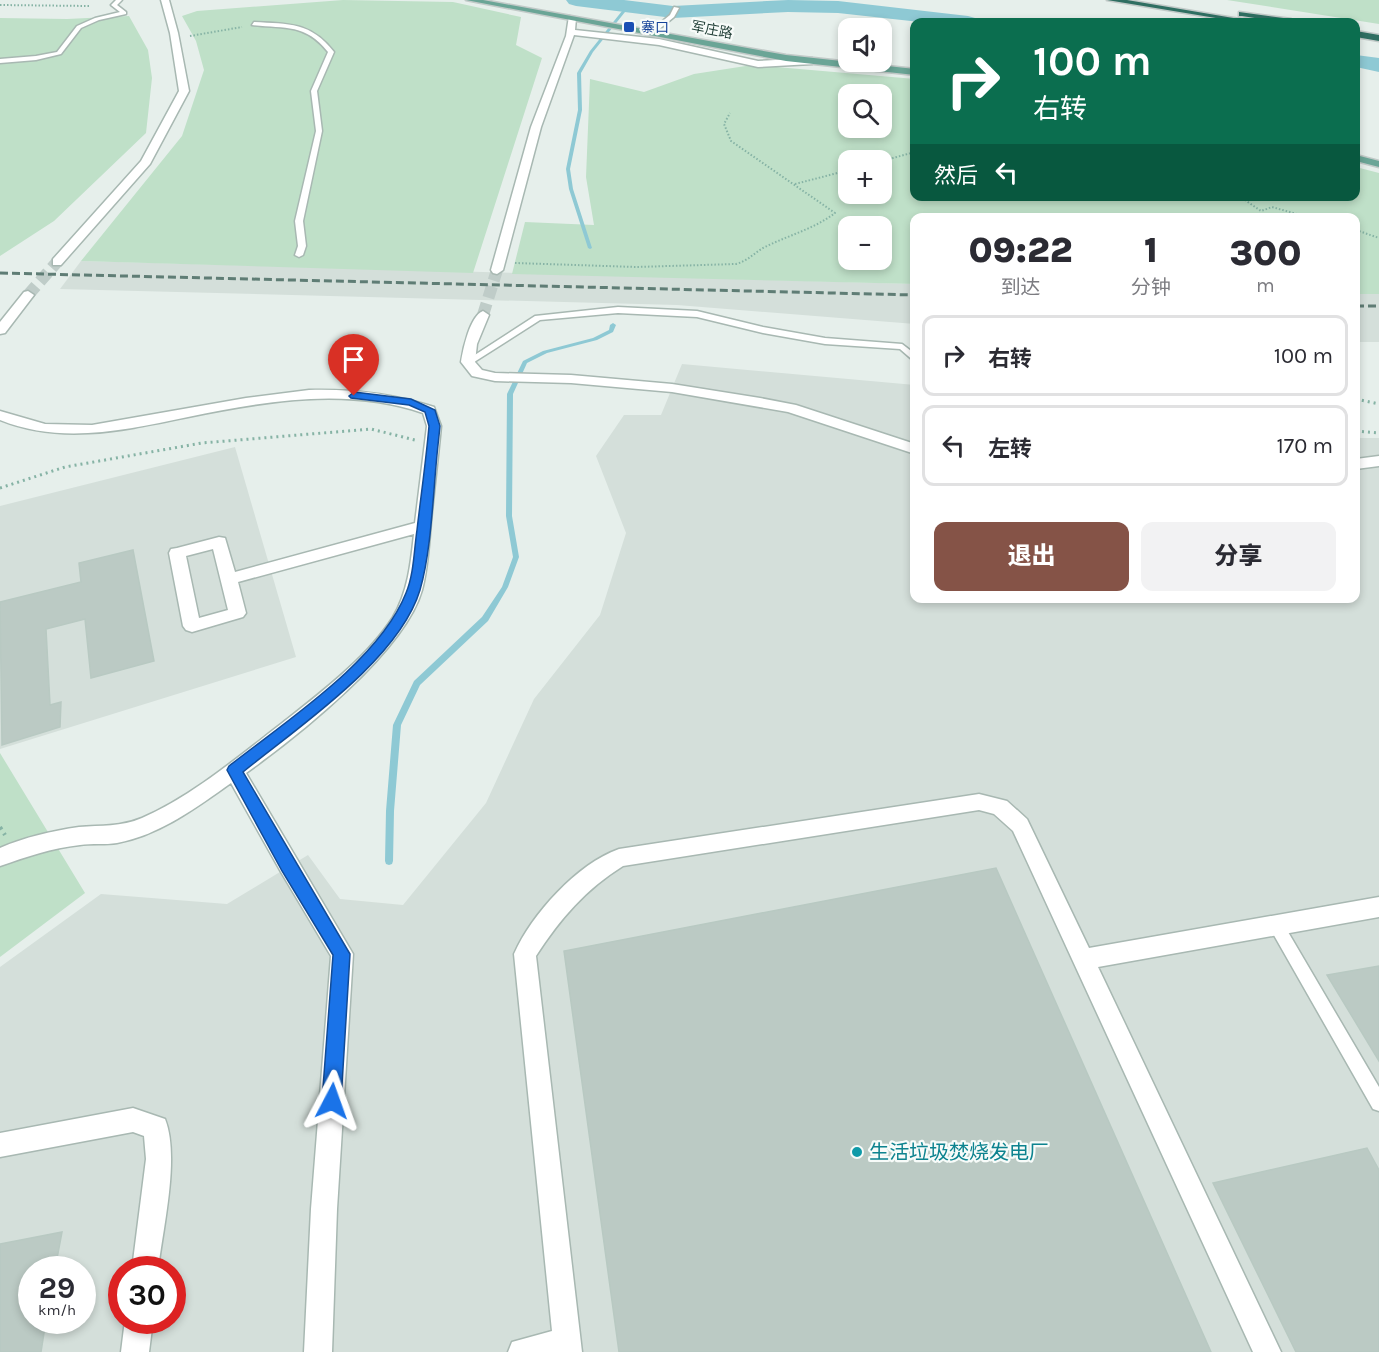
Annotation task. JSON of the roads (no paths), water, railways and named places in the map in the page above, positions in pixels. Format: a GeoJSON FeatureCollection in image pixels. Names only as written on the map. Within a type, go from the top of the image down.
{"type":"FeatureCollection","features":[{"type":"Feature","properties":{"kind":"highway"},"geometry":{"type":"LineString","coordinates":[[1111,0],[1227,18]]}},
{"type":"Feature","properties":{"kind":"highway"},"geometry":{"type":"LineString","coordinates":[[1155,0],[1266,18]]}},
{"type":"Feature","properties":{"kind":"highway"},"geometry":{"type":"LineString","coordinates":[[1360,35],[1379,38]]}},
{"type":"Feature","properties":{"kind":"highway"},"geometry":{"type":"LineString","coordinates":[[1360,41],[1379,44]]}},
{"type":"Feature","properties":{"kind":"main road","name":"军庄路"},"geometry":{"type":"LineString","coordinates":[[470,0],[729,49],[910,71]]}},
{"type":"Feature","properties":{"kind":"main road"},"geometry":{"type":"LineString","coordinates":[[1360,159],[1379,164]]}},
{"type":"Feature","properties":{"kind":"street"},"geometry":{"type":"LineString","coordinates":[[57,262],[146,162],[184,91],[175,38],[165,0]]}},
{"type":"Feature","properties":{"kind":"street"},"geometry":{"type":"LineString","coordinates":[[498,266],[536,127],[570,32],[572,18]]}},
{"type":"Feature","properties":{"kind":"street"},"geometry":{"type":"LineString","coordinates":[[570,32],[658,42],[758,64],[812,61]]}},
{"type":"Feature","properties":{"kind":"street"},"geometry":{"type":"LineString","coordinates":[[0,330],[28,295]]}},
{"type":"Feature","properties":{"kind":"street"},"geometry":{"type":"LineString","coordinates":[[483,315],[470,344],[468,362],[477,373],[495,377],[672,388],[760,402],[791,408],[910,447]]}},
{"type":"Feature","properties":{"kind":"street"},"geometry":{"type":"LineString","coordinates":[[0,415],[20,424],[60,430],[80,430],[140,423],[290,396],[354,396],[411,402],[429,410],[434,426],[413,591],[400,620],[381,644],[330,695],[234,770],[191,800],[147,825],[117,834],[80,836],[24,847],[0,857]]}},
{"type":"Feature","properties":{"kind":"street"},"geometry":{"type":"LineString","coordinates":[[1360,463],[1379,461]]}},
{"type":"Feature","properties":{"kind":"street"},"geometry":{"type":"LineString","coordinates":[[229,579],[423,526]]}},
{"type":"Feature","properties":{"kind":"street"},"geometry":{"type":"LineString","coordinates":[[219,542],[229,579],[237,613],[192,626],[177,554],[219,542]]}},
{"type":"Feature","properties":{"kind":"street"},"geometry":{"type":"LineString","coordinates":[[234,770],[288,866],[342,954],[324,1209],[318,1352]]}},
{"type":"Feature","properties":{"kind":"street"},"geometry":{"type":"LineString","coordinates":[[522,1352],[568,1347],[525,954],[549,915],[593,872],[619,858],[979,802],[1000,807],[1020,825],[1267,1352]]}},
{"type":"Feature","properties":{"kind":"street"},"geometry":{"type":"LineString","coordinates":[[1083,958],[1379,907]]}},
{"type":"Feature","properties":{"kind":"street"},"geometry":{"type":"LineString","coordinates":[[0,1145],[133,1120],[156,1128],[159,1159],[148,1256]]}},
{"type":"Feature","properties":{"kind":"street"},"geometry":{"type":"LineString","coordinates":[[135,1352],[137,1334]]}},
{"type":"Feature","properties":{"kind":"lane"},"geometry":{"type":"LineString","coordinates":[[0,61],[36,58],[59,53],[79,27],[97,19],[124,13],[116,2]]}},
{"type":"Feature","properties":{"kind":"lane"},"geometry":{"type":"LineString","coordinates":[[650,33],[672,16],[676,8]]}},
{"type":"Feature","properties":{"kind":"lane"},"geometry":{"type":"LineString","coordinates":[[254,24],[310,30],[321,38],[331,52],[315,85],[319,131],[300,221],[302,246],[299,255]]}},
{"type":"Feature","properties":{"kind":"lane"},"geometry":{"type":"LineString","coordinates":[[468,362],[538,318],[618,310],[697,314],[763,330],[825,341],[902,347],[910,354]]}},
{"type":"Feature","properties":{"kind":"lane"},"geometry":{"type":"LineString","coordinates":[[1276,925],[1379,1103]]}},
{"type":"Feature","properties":{"kind":"waterway"},"geometry":{"type":"LineString","coordinates":[[576,0],[673,12],[788,6],[838,7],[933,18]]}},
{"type":"Feature","properties":{"kind":"waterway"},"geometry":{"type":"LineString","coordinates":[[590,248],[571,189],[568,169],[580,110],[579,73],[591,52],[627,7]]}},
{"type":"Feature","properties":{"kind":"waterway"},"geometry":{"type":"LineString","coordinates":[[1360,62],[1379,65]]}},
{"type":"Feature","properties":{"kind":"waterway"},"geometry":{"type":"LineString","coordinates":[[389,861],[390,811],[397,725],[417,683],[485,619],[505,587],[516,557],[509,516],[510,394],[525,362],[545,352],[595,339],[611,331],[613,325]]}},
{"type":"Feature","properties":{"kind":"tunnel"},"geometry":{"type":"LineString","coordinates":[[28,295],[57,262]]}},
{"type":"Feature","properties":{"kind":"tunnel"},"geometry":{"type":"LineString","coordinates":[[483,315],[497,270]]}},
{"type":"Feature","properties":{"kind":"railway"},"geometry":{"type":"LineString","coordinates":[[0,273],[910,295]]}},
{"type":"Feature","properties":{"kind":"railway"},"geometry":{"type":"LineString","coordinates":[[1360,306],[1379,306]]}},
{"type":"Feature","properties":{"kind":"place","name":"寨口"},"geometry":{"type":"Point","coordinates":[629,27]}},
{"type":"Feature","properties":{"kind":"place","name":"生活垃圾焚烧发电厂"},"geometry":{"type":"Point","coordinates":[857,1152]}}]}
